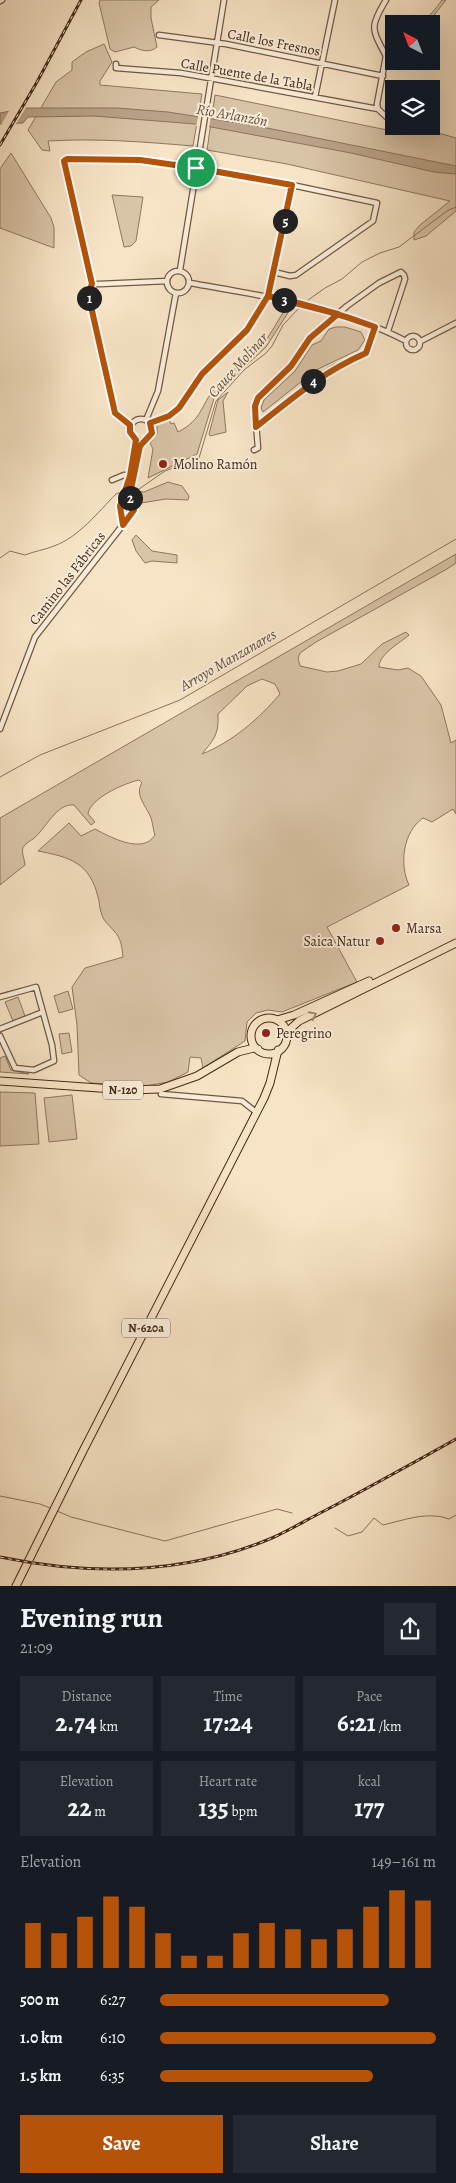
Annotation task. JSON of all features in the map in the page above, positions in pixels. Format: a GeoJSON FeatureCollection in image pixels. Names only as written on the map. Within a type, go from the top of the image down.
{"type":"FeatureCollection","features":[{"type":"Feature","properties":{"kind":"highway","name":"N-120"},"geometry":{"type":"LineString","coordinates":[[0,1081],[118,1090],[160,1089],[197,1076],[238,1052],[254,1048],[271,1053],[278,1050],[283,1046],[290,1030],[299,1021],[456,942]]}},
{"type":"Feature","properties":{"kind":"highway","name":"N-120"},"geometry":{"type":"LineString","coordinates":[[238,1052],[252,1035],[255,1026],[260,1021],[269,1018],[278,1020],[294,1015],[414,963]]}},
{"type":"Feature","properties":{"kind":"highway"},"geometry":{"type":"LineString","coordinates":[[278,1020],[285,1027],[287,1037]]}},
{"type":"Feature","properties":{"kind":"highway"},"geometry":{"type":"LineString","coordinates":[[252,1035],[253,1043],[269,1059],[273,1070]]}},
{"type":"Feature","properties":{"kind":"highway","name":"N-620a"},"geometry":{"type":"LineString","coordinates":[[16,1586],[268,1090],[278,1050]]}},
{"type":"Feature","properties":{"kind":"street"},"geometry":{"type":"LineString","coordinates":[[180,270],[224,0]]}},
{"type":"Feature","properties":{"kind":"street"},"geometry":{"type":"LineString","coordinates":[[315,97],[335,0]]}},
{"type":"Feature","properties":{"kind":"street"},"geometry":{"type":"LineString","coordinates":[[385,116],[378,109],[386,56],[374,32],[378,13],[386,0]]}},
{"type":"Feature","properties":{"kind":"street","name":"Calle los Fresnos"},"geometry":{"type":"LineString","coordinates":[[160,37],[216,43],[322,62],[383,76]]}},
{"type":"Feature","properties":{"kind":"street","name":"Calle Puente de la Tabla"},"geometry":{"type":"LineString","coordinates":[[116,64],[116,68],[211,78],[378,109]]}},
{"type":"Feature","properties":{"kind":"street"},"geometry":{"type":"LineString","coordinates":[[130,425],[115,413],[88,293],[91,286],[65,160],[140,160],[292,185],[377,203],[373,221],[296,275],[290,276],[274,272]]}},
{"type":"Feature","properties":{"kind":"street"},"geometry":{"type":"LineString","coordinates":[[130,425],[139,419],[148,421],[169,416],[179,408],[202,374],[247,330],[268,296],[292,185]]}},
{"type":"Feature","properties":{"kind":"street"},"geometry":{"type":"LineString","coordinates":[[180,270],[188,276],[190,283],[186,290],[176,293],[170,290],[167,281],[172,272],[180,270]]}},
{"type":"Feature","properties":{"kind":"street"},"geometry":{"type":"LineString","coordinates":[[254,450],[258,448],[255,406],[258,398],[291,366],[310,338],[379,283],[403,273],[405,279],[388,332]]}},
{"type":"Feature","properties":{"kind":"street"},"geometry":{"type":"LineString","coordinates":[[91,286],[167,281]]}},
{"type":"Feature","properties":{"kind":"street"},"geometry":{"type":"LineString","coordinates":[[190,283],[268,296],[338,314],[388,332],[406,341],[408,348],[415,350],[420,346],[421,341],[456,323]]}},
{"type":"Feature","properties":{"kind":"street"},"geometry":{"type":"LineString","coordinates":[[130,425],[130,432],[136,440],[148,439],[152,433],[148,421],[158,391],[176,293]]}},
{"type":"Feature","properties":{"kind":"street"},"geometry":{"type":"LineString","coordinates":[[256,427],[310,383],[335,367],[366,353],[375,327]]}},
{"type":"Feature","properties":{"kind":"street"},"geometry":{"type":"LineString","coordinates":[[406,341],[413,335],[421,341]]}},
{"type":"Feature","properties":{"kind":"street"},"geometry":{"type":"LineString","coordinates":[[136,440],[130,476],[130,485],[130,501],[134,505],[133,512],[127,515],[122,513],[120,509],[121,504],[130,485],[142,441]]}},
{"type":"Feature","properties":{"kind":"street"},"geometry":{"type":"LineString","coordinates":[[112,480],[124,475],[130,476]]}},
{"type":"Feature","properties":{"kind":"street"},"geometry":{"type":"LineString","coordinates":[[121,504],[125,501],[130,501]]}},
{"type":"Feature","properties":{"kind":"street","name":"Camino las Fábricas"},"geometry":{"type":"LineString","coordinates":[[0,729],[35,637],[133,512]]}},
{"type":"Feature","properties":{"kind":"street","name":"Camino las Fábricas"},"geometry":{"type":"LineString","coordinates":[[122,513],[123,525]]}},
{"type":"Feature","properties":{"kind":"street"},"geometry":{"type":"LineString","coordinates":[[0,997],[36,987],[52,1045],[54,1061],[32,1070],[15,1068],[0,1036]]}},
{"type":"Feature","properties":{"kind":"street"},"geometry":{"type":"LineString","coordinates":[[0,1029],[43,1012]]}},
{"type":"Feature","properties":{"kind":"street"},"geometry":{"type":"LineString","coordinates":[[161,1094],[242,1101],[256,1112]]}},
{"type":"Feature","properties":{"kind":"shaded area"},"geometry":{"type":"Polygon","coordinates":[[[100,0],[159,0],[151,7],[151,18],[157,47],[149,51],[134,47],[115,52],[110,49],[99,3],[100,0]]]}},
{"type":"Feature","properties":{"kind":"shaded area"},"geometry":{"type":"Polygon","coordinates":[[[442,0],[446,0],[434,15],[429,15],[442,0]]]}},
{"type":"Feature","properties":{"kind":"shaded area"},"geometry":{"type":"Polygon","coordinates":[[[104,44],[112,62],[100,81],[100,85],[202,94],[193,146],[121,141],[66,140],[48,141],[50,151],[42,150],[28,130],[56,82],[72,70],[72,62],[86,52],[104,44]]]}},
{"type":"Feature","properties":{"kind":"shaded area"},"geometry":{"type":"Polygon","coordinates":[[[215,95],[385,130],[385,135],[442,134],[456,138],[456,211],[426,236],[414,240],[414,232],[420,225],[450,201],[287,164],[207,150],[215,95]]]}},
{"type":"Feature","properties":{"kind":"shaded area","name":"Río Arlanzón"},"geometry":{"type":"Polygon","coordinates":[[[27,108],[117,108],[168,112],[257,126],[456,166],[456,174],[434,172],[351,153],[195,124],[94,116],[28,117],[23,123],[0,124],[0,113],[27,108]]]}},
{"type":"Feature","properties":{"kind":"shaded area"},"geometry":{"type":"Polygon","coordinates":[[[11,153],[51,218],[54,227],[54,248],[0,228],[0,169],[11,153]]]}},
{"type":"Feature","properties":{"kind":"shaded area"},"geometry":{"type":"Polygon","coordinates":[[[112,195],[143,197],[136,241],[131,246],[124,247],[112,195]]]}},
{"type":"Feature","properties":{"kind":"shaded area"},"geometry":{"type":"Polygon","coordinates":[[[287,307],[291,308],[266,347],[215,395],[197,454],[148,478],[153,449],[150,443],[157,434],[157,424],[169,420],[171,424],[174,423],[178,432],[192,422],[220,382],[264,342],[287,307]]]}},
{"type":"Feature","properties":{"kind":"shaded area"},"geometry":{"type":"Polygon","coordinates":[[[345,327],[361,332],[365,340],[358,350],[316,370],[263,412],[261,408],[264,400],[295,371],[312,345],[321,341],[329,329],[345,327]]]}},
{"type":"Feature","properties":{"kind":"shaded area"},"geometry":{"type":"Polygon","coordinates":[[[228,392],[223,401],[226,432],[210,436],[218,400],[228,392]]]}},
{"type":"Feature","properties":{"kind":"shaded area"},"geometry":{"type":"Polygon","coordinates":[[[168,482],[182,486],[189,496],[188,500],[166,499],[141,503],[135,497],[136,491],[144,492],[168,482]]]}},
{"type":"Feature","properties":{"kind":"shaded area"},"geometry":{"type":"Polygon","coordinates":[[[136,535],[152,551],[177,555],[177,563],[152,561],[145,563],[136,551],[132,540],[136,535]]]}},
{"type":"Feature","properties":{"kind":"shaded area"},"geometry":{"type":"Polygon","coordinates":[[[456,554],[456,563],[447,569],[316,642],[300,653],[298,658],[300,666],[327,672],[338,671],[361,664],[382,644],[406,632],[409,635],[386,653],[379,667],[398,670],[408,668],[421,676],[441,705],[451,743],[456,740],[456,814],[453,809],[432,822],[423,818],[411,831],[407,840],[404,858],[404,868],[409,885],[327,927],[357,982],[282,1012],[268,1010],[256,1013],[247,1022],[245,1041],[203,1068],[201,1058],[190,1057],[188,1072],[168,1082],[146,1086],[91,1083],[79,1075],[77,1025],[72,987],[85,968],[123,957],[122,946],[116,934],[103,918],[94,886],[90,876],[84,869],[69,859],[38,851],[69,823],[81,836],[95,829],[117,840],[135,844],[143,844],[150,841],[155,835],[151,818],[139,792],[142,783],[139,780],[133,782],[101,797],[90,808],[88,814],[95,822],[91,825],[74,805],[62,808],[38,835],[24,846],[25,865],[0,885],[0,818],[456,554]],[[262,679],[247,686],[218,714],[218,727],[215,736],[202,754],[224,743],[263,712],[280,694],[275,684],[262,679]]]}},
{"type":"Feature","properties":{"kind":"shaded area"},"geometry":{"type":"Polygon","coordinates":[[[68,991],[73,1009],[59,1013],[54,996],[68,991]]]}},
{"type":"Feature","properties":{"kind":"shaded area"},"geometry":{"type":"Polygon","coordinates":[[[18,997],[25,1016],[13,1021],[5,1002],[18,997]]]}},
{"type":"Feature","properties":{"kind":"shaded area"},"geometry":{"type":"Polygon","coordinates":[[[69,1033],[72,1052],[62,1054],[59,1034],[69,1033]]]}},
{"type":"Feature","properties":{"kind":"shaded area"},"geometry":{"type":"Polygon","coordinates":[[[5,1056],[11,1070],[29,1074],[0,1072],[0,1058],[5,1056]]]}},
{"type":"Feature","properties":{"kind":"shaded area"},"geometry":{"type":"Polygon","coordinates":[[[0,1092],[35,1093],[39,1144],[0,1146],[0,1092]]]}},
{"type":"Feature","properties":{"kind":"shaded area"},"geometry":{"type":"Polygon","coordinates":[[[72,1095],[77,1139],[49,1142],[44,1098],[72,1095]]]}},
{"type":"Feature","properties":{"kind":"pier"},"geometry":{"type":"Polygon","coordinates":[[[27,106],[14,127],[0,127],[10,109],[27,106]]]}},
{"type":"Feature","properties":{"kind":"pier"},"geometry":{"type":"Polygon","coordinates":[[[199,114],[211,116],[209,128],[196,126],[199,114]]]}},
{"type":"Feature","properties":{"kind":"waterway","name":"Cauce Molinar"},"geometry":{"type":"LineString","coordinates":[[304,303],[342,279],[362,262],[380,253],[399,247],[447,211],[456,207]]}},
{"type":"Feature","properties":{"kind":"waterway","name":"Cauce Molinar"},"geometry":{"type":"LineString","coordinates":[[135,490],[165,471],[199,458],[216,401],[244,370],[266,353],[283,325],[301,306]]}},
{"type":"Feature","properties":{"kind":"waterway","name":"Cauce Molinar"},"geometry":{"type":"LineString","coordinates":[[0,558],[10,551],[25,555],[63,542],[88,523],[116,494],[123,491]]}},
{"type":"Feature","properties":{"kind":"waterway","name":"Arroyo Manzanares"},"geometry":{"type":"LineString","coordinates":[[0,777],[40,755],[180,700],[456,539]]}},
{"type":"Feature","properties":{"kind":"waterway"},"geometry":{"type":"LineString","coordinates":[[0,1496],[40,1504],[50,1508]]}},
{"type":"Feature","properties":{"kind":"waterway"},"geometry":{"type":"LineString","coordinates":[[57,1511],[71,1517],[165,1541],[277,1509],[292,1513]]}},
{"type":"Feature","properties":{"kind":"waterway"},"geometry":{"type":"LineString","coordinates":[[335,1528],[348,1536],[362,1532],[374,1518],[383,1525],[416,1517],[433,1516],[449,1519],[456,1515]]}},
{"type":"Feature","properties":{"kind":"railway"},"geometry":{"type":"LineString","coordinates":[[0,145],[37,82],[81,0]]}},
{"type":"Feature","properties":{"kind":"railway"},"geometry":{"type":"LineString","coordinates":[[0,1557],[34,1563],[103,1569],[172,1565],[205,1559],[239,1550],[279,1535],[456,1439]]}},
{"type":"Feature","properties":{"kind":"place","name":"Molino Ramón"},"geometry":{"type":"Point","coordinates":[163,464]}},
{"type":"Feature","properties":{"kind":"place","name":"Marsa"},"geometry":{"type":"Point","coordinates":[396,928]}},
{"type":"Feature","properties":{"kind":"place","name":"Saica Natur"},"geometry":{"type":"Point","coordinates":[380,941]}},
{"type":"Feature","properties":{"kind":"place","name":"Peregrino"},"geometry":{"type":"Point","coordinates":[266,1033]}},
{"type":"Feature","properties":{"kind":"route"},"geometry":{"type":"LineString","coordinates":[[196,168],[140,160],[67,159],[64,161],[92,284],[88,289],[88,293],[115,413],[130,425],[131,435],[136,440],[128,485],[120,506],[123,525],[134,510],[134,505],[130,501],[130,494],[140,444],[148,439],[152,433],[150,423],[169,416],[184,404],[197,380],[247,330],[268,296],[338,314],[310,338],[291,366],[258,398],[255,406],[256,427],[310,383],[335,367],[366,353],[375,327],[338,314],[296,302],[268,296],[292,185],[196,168]]}}]}
